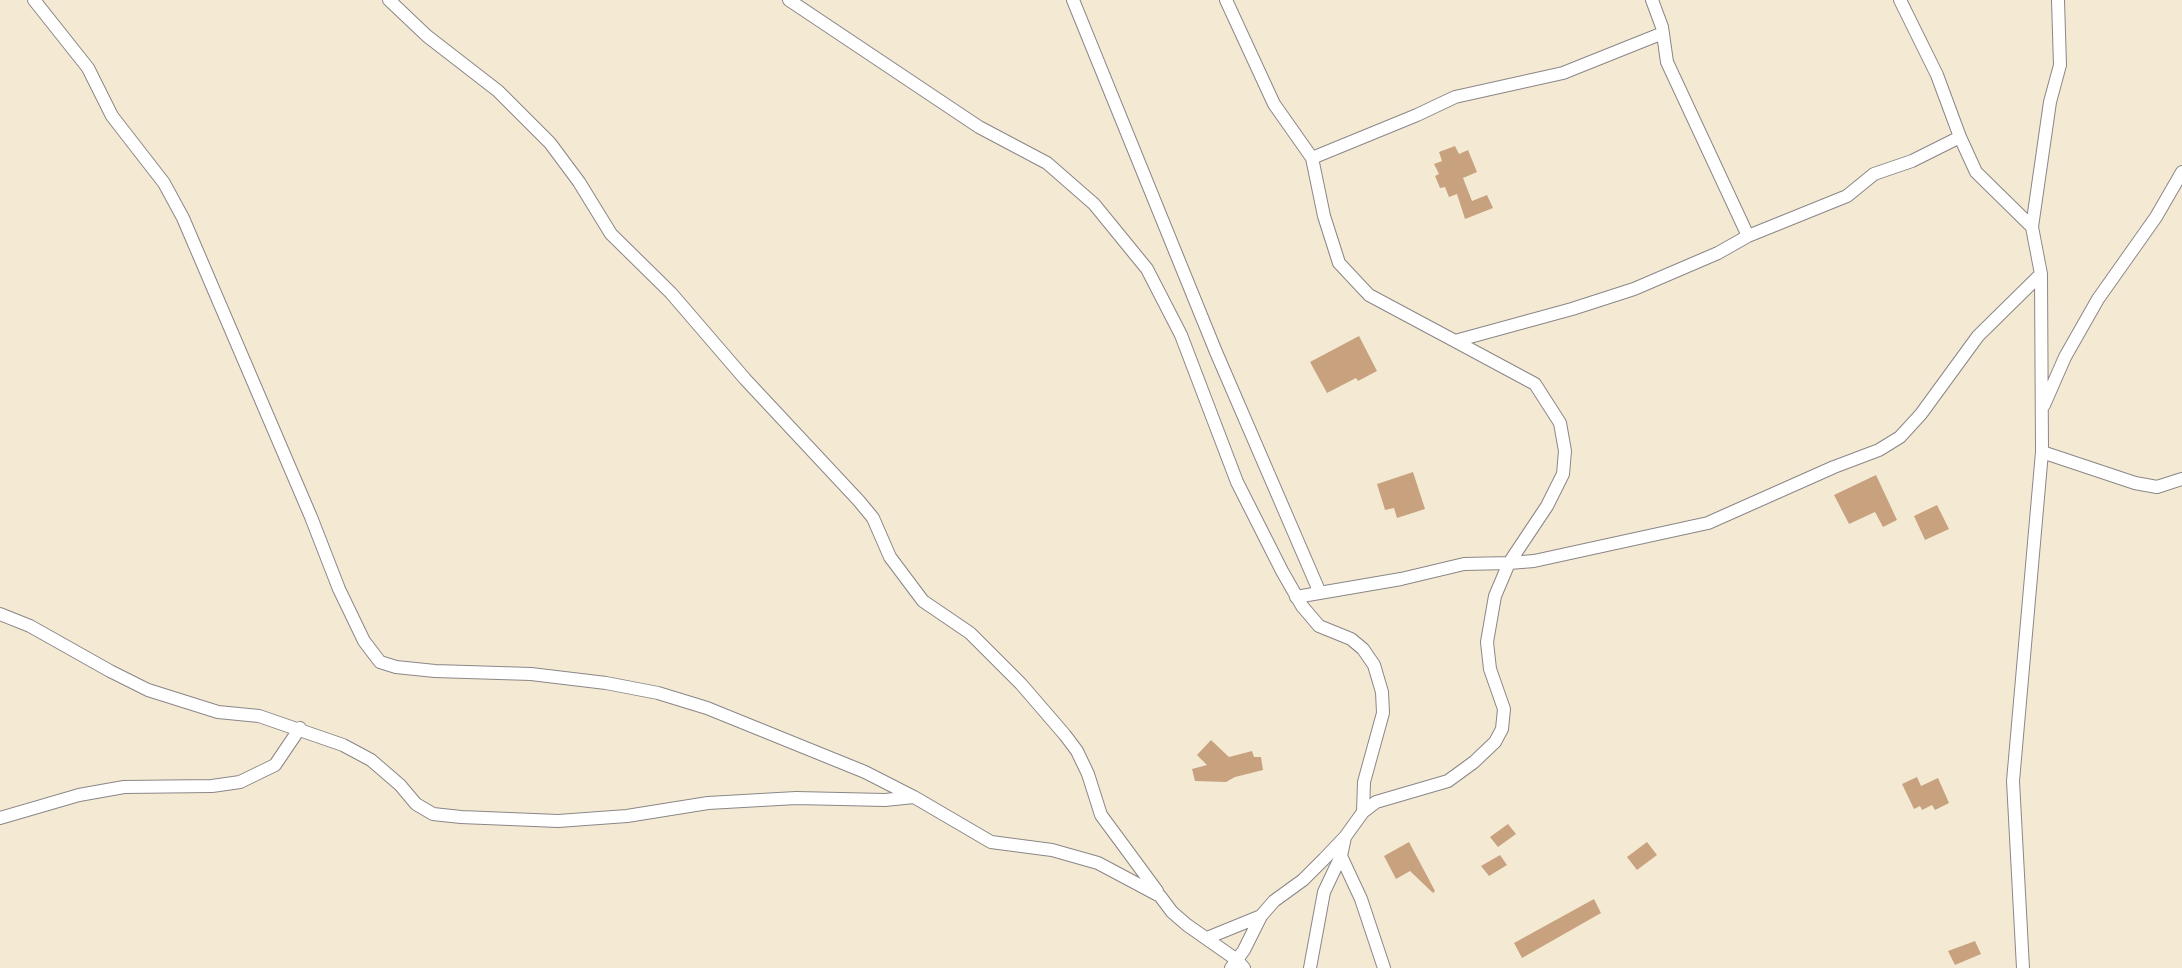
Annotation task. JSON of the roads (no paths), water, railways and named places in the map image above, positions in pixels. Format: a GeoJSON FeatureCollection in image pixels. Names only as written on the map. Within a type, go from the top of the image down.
{"type":"FeatureCollection","features":[{"type":"Feature","properties":{"kind":"street"},"geometry":{"type":"LineString","coordinates":[[34,0],[88,68],[112,116],[164,183],[183,218],[311,517],[339,589],[364,642],[380,662],[396,667],[435,671],[531,674],[606,683],[658,693],[707,708],[865,772],[991,842],[1052,850],[1091,860],[1160,896]]}},
{"type":"Feature","properties":{"kind":"street"},"geometry":{"type":"LineString","coordinates":[[389,0],[427,36],[498,91],[550,143],[580,182],[611,234],[671,293],[745,379],[860,501],[873,518],[890,557],[923,601],[970,633],[1021,684],[1065,735],[1077,751],[1088,774],[1101,816],[1172,912],[1240,966],[1261,916],[1274,901],[1303,880],[1345,837],[1363,812],[1376,802],[1448,781],[1474,762],[1495,742],[1502,729],[1504,709],[1490,669],[1487,642],[1495,596],[1509,563],[1547,506],[1563,474],[1565,451],[1560,423],[1535,384],[1369,295],[1339,263],[1324,216],[1312,158],[1274,104],[1226,0]]}},
{"type":"Feature","properties":{"kind":"street"},"geometry":{"type":"LineString","coordinates":[[790,0],[979,127],[1047,163],[1101,211],[1148,269],[1173,317],[1237,482],[1257,525],[1296,597],[1319,626],[1351,639],[1363,649],[1374,665],[1382,692],[1382,713],[1364,782],[1363,812]]}},
{"type":"Feature","properties":{"kind":"street"},"geometry":{"type":"LineString","coordinates":[[1073,0],[1213,343],[1320,593]]}},
{"type":"Feature","properties":{"kind":"street"},"geometry":{"type":"LineString","coordinates":[[1652,0],[1663,32],[1667,62],[1748,236]]}},
{"type":"Feature","properties":{"kind":"street"},"geometry":{"type":"LineString","coordinates":[[1900,0],[1937,75],[1960,137],[1976,172],[2032,227]]}},
{"type":"Feature","properties":{"kind":"street"},"geometry":{"type":"LineString","coordinates":[[2024,968],[2013,781],[2042,452],[2041,274],[2032,227],[2050,102],[2060,65],[2058,0]]}},
{"type":"Feature","properties":{"kind":"street"},"geometry":{"type":"LineString","coordinates":[[1312,158],[1417,115],[1455,97],[1563,73],[1663,32]]}},
{"type":"Feature","properties":{"kind":"street"},"geometry":{"type":"LineString","coordinates":[[1455,341],[1572,309],[1634,289],[1718,253],[1748,236],[1847,196],[1874,174],[1912,162],[1960,137]]}},
{"type":"Feature","properties":{"kind":"street"},"geometry":{"type":"LineString","coordinates":[[2042,410],[2065,357],[2098,299],[2156,216],[2182,172]]}},
{"type":"Feature","properties":{"kind":"street"},"geometry":{"type":"LineString","coordinates":[[1296,597],[1401,579],[1455,565],[1534,560],[1708,523],[1834,467],[1879,450],[1900,437],[1978,336],[2041,274]]}},
{"type":"Feature","properties":{"kind":"street"},"geometry":{"type":"LineString","coordinates":[[2042,452],[2135,483],[2157,487],[2182,480]]}},
{"type":"Feature","properties":{"kind":"street"},"geometry":{"type":"LineString","coordinates":[[0,614],[30,626],[148,690],[218,712],[259,716],[300,728],[343,745],[371,760],[400,785],[416,804],[433,814],[461,818],[558,821],[627,816],[708,803],[796,798],[885,800],[914,798]]}},
{"type":"Feature","properties":{"kind":"street"},"geometry":{"type":"LineString","coordinates":[[0,818],[79,795],[124,787],[212,786],[240,782],[275,765],[300,728]]}},
{"type":"Feature","properties":{"kind":"street"},"geometry":{"type":"LineString","coordinates":[[1310,968],[1324,892],[1341,856],[1345,837]]}},
{"type":"Feature","properties":{"kind":"street"},"geometry":{"type":"LineString","coordinates":[[1341,856],[1361,899],[1384,968]]}},
{"type":"Feature","properties":{"kind":"street"},"geometry":{"type":"LineString","coordinates":[[1206,938],[1261,916]]}}]}
